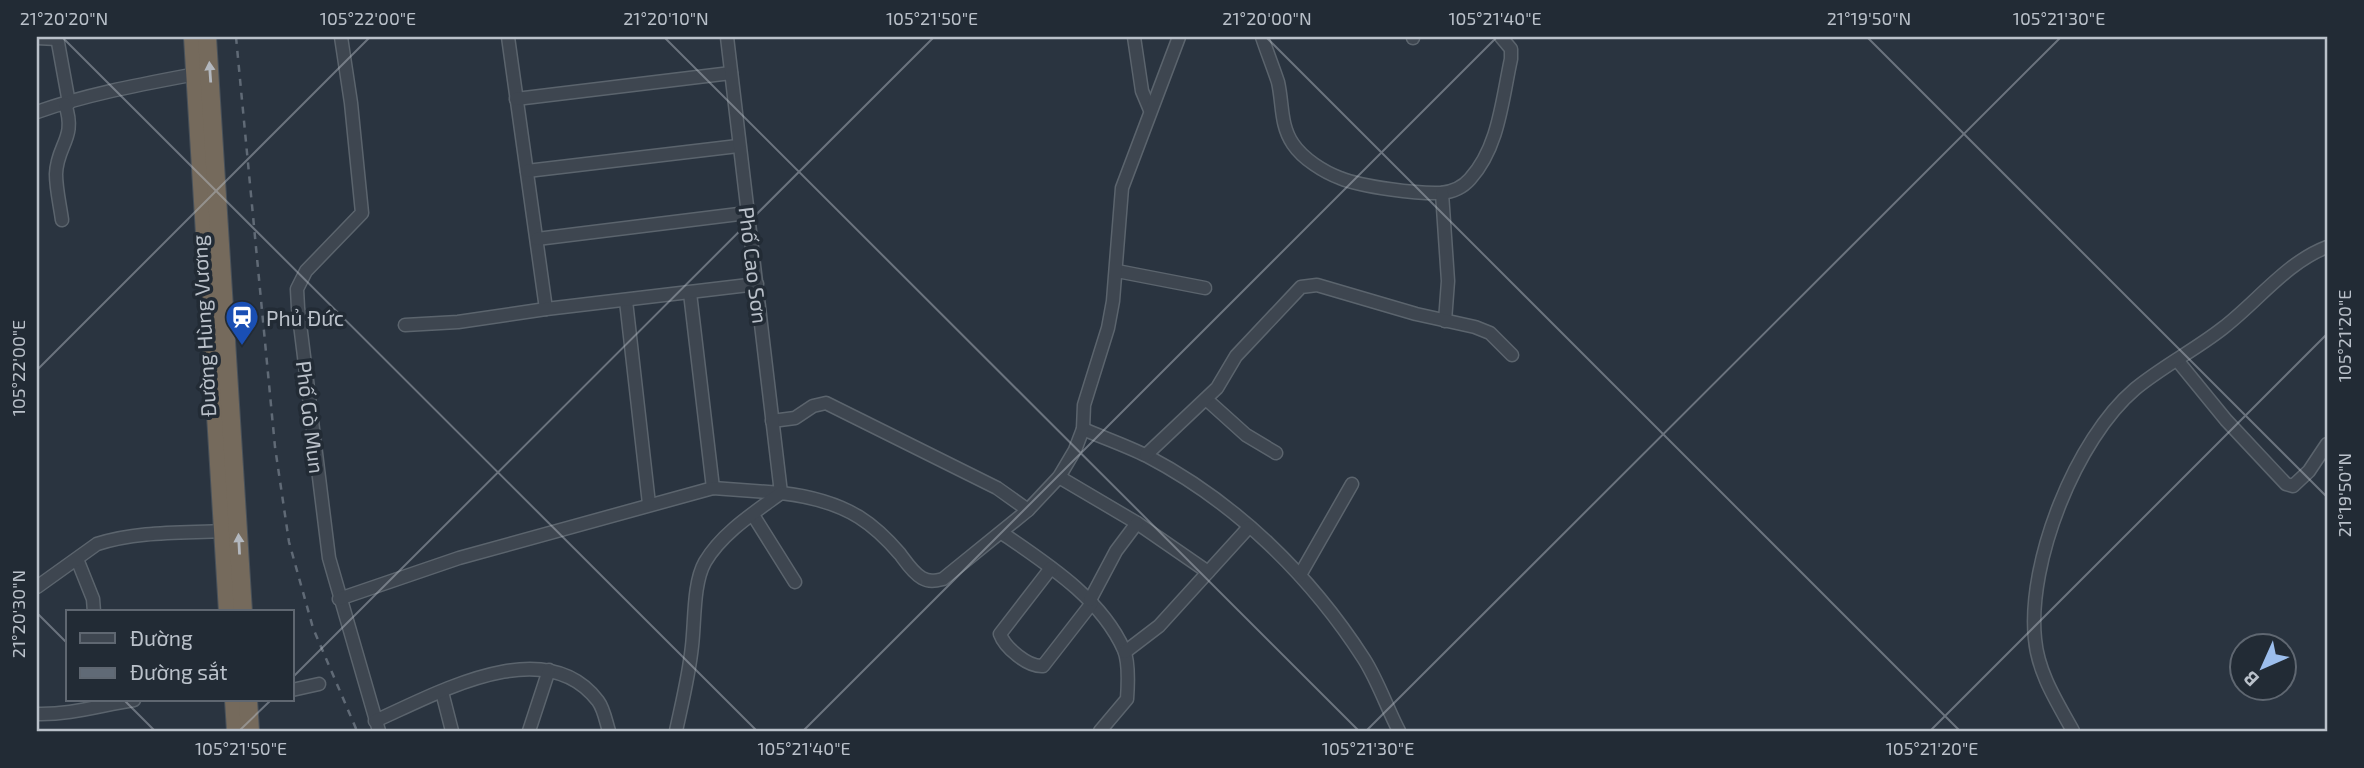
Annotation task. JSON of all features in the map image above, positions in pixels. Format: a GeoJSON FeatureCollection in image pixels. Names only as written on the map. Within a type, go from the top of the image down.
{"type":"FeatureCollection","features":[{"type":"Feature","properties":{"kind":"highway","name":"Đường Hùng Vương"},"geometry":{"type":"LineString","coordinates":[[193,37],[228,610]]}},
{"type":"Feature","properties":{"kind":"highway","name":"Đường Hùng Vương"},"geometry":{"type":"LineString","coordinates":[[207,37],[243,610]]}},
{"type":"Feature","properties":{"kind":"highway"},"geometry":{"type":"LineString","coordinates":[[234,702],[236,731]]}},
{"type":"Feature","properties":{"kind":"highway"},"geometry":{"type":"LineString","coordinates":[[248,702],[250,731]]}},
{"type":"Feature","properties":{"kind":"street","name":"Phố Gò Mun"},"geometry":{"type":"LineString","coordinates":[[341,37],[351,103],[362,213],[306,271],[298,289],[298,308],[329,558],[377,726]]}},
{"type":"Feature","properties":{"kind":"street"},"geometry":{"type":"LineString","coordinates":[[508,37],[546,309]]}},
{"type":"Feature","properties":{"kind":"street","name":"Phố Cao Sơn"},"geometry":{"type":"LineString","coordinates":[[727,37],[781,493]]}},
{"type":"Feature","properties":{"kind":"street"},"geometry":{"type":"LineString","coordinates":[[1134,37],[1142,91],[1150,110]]}},
{"type":"Feature","properties":{"kind":"street"},"geometry":{"type":"LineString","coordinates":[[339,599],[459,558],[713,488],[804,496],[846,510],[887,539],[923,579],[933,582],[943,579],[1028,510],[1059,477],[1072,458],[1083,429],[1084,405],[1108,328],[1117,271],[1122,188],[1179,37]]}},
{"type":"Feature","properties":{"kind":"street"},"geometry":{"type":"LineString","coordinates":[[1262,37],[1278,85],[1284,127],[1294,146],[1312,162],[1340,178],[1363,185],[1442,193],[1457,189],[1468,182],[1486,156],[1493,140],[1511,59],[1511,49],[1501,37]]}},
{"type":"Feature","properties":{"kind":"street"},"geometry":{"type":"LineString","coordinates":[[37,38],[57,38],[70,118],[70,130],[59,159],[57,174],[62,220]]}},
{"type":"Feature","properties":{"kind":"street"},"geometry":{"type":"LineString","coordinates":[[516,99],[732,73]]}},
{"type":"Feature","properties":{"kind":"street"},"geometry":{"type":"LineString","coordinates":[[37,112],[152,82],[196,74]]}},
{"type":"Feature","properties":{"kind":"street"},"geometry":{"type":"LineString","coordinates":[[527,171],[738,146]]}},
{"type":"Feature","properties":{"kind":"street"},"geometry":{"type":"LineString","coordinates":[[1442,193],[1448,281],[1445,321]]}},
{"type":"Feature","properties":{"kind":"street"},"geometry":{"type":"LineString","coordinates":[[537,239],[747,213]]}},
{"type":"Feature","properties":{"kind":"street"},"geometry":{"type":"LineString","coordinates":[[2073,731],[2047,684],[2035,639],[2036,596],[2052,519],[2078,463],[2114,411],[2134,390],[2223,328],[2294,266],[2314,252],[2327,247]]}},
{"type":"Feature","properties":{"kind":"street"},"geometry":{"type":"LineString","coordinates":[[1117,271],[1205,289]]}},
{"type":"Feature","properties":{"kind":"street"},"geometry":{"type":"LineString","coordinates":[[405,326],[757,284]]}},
{"type":"Feature","properties":{"kind":"street"},"geometry":{"type":"LineString","coordinates":[[1146,455],[1182,418],[1206,399],[1223,380],[1236,356],[1301,287],[1308,284],[1475,327],[1490,333],[1512,355]]}},
{"type":"Feature","properties":{"kind":"street"},"geometry":{"type":"LineString","coordinates":[[690,293],[713,488]]}},
{"type":"Feature","properties":{"kind":"street"},"geometry":{"type":"LineString","coordinates":[[626,301],[649,504]]}},
{"type":"Feature","properties":{"kind":"street"},"geometry":{"type":"LineString","coordinates":[[2177,360],[2225,420],[2286,484],[2290,486],[2300,481],[2327,444]]}},
{"type":"Feature","properties":{"kind":"street"},"geometry":{"type":"LineString","coordinates":[[1206,399],[1246,435],[1276,453]]}},
{"type":"Feature","properties":{"kind":"street"},"geometry":{"type":"LineString","coordinates":[[772,421],[795,418],[813,406],[826,403],[997,488],[1028,510]]}},
{"type":"Feature","properties":{"kind":"street"},"geometry":{"type":"LineString","coordinates":[[1083,429],[1146,455],[1210,494],[1250,527],[1300,575],[1365,661],[1399,731]]}},
{"type":"Feature","properties":{"kind":"street"},"geometry":{"type":"LineString","coordinates":[[1059,477],[1136,523],[1208,572]]}},
{"type":"Feature","properties":{"kind":"street"},"geometry":{"type":"LineString","coordinates":[[1300,575],[1352,484]]}},
{"type":"Feature","properties":{"kind":"street"},"geometry":{"type":"LineString","coordinates":[[676,731],[692,647],[700,576],[705,563],[715,548],[781,493]]}},
{"type":"Feature","properties":{"kind":"street"},"geometry":{"type":"LineString","coordinates":[[752,515],[795,582]]}},
{"type":"Feature","properties":{"kind":"street"},"geometry":{"type":"LineString","coordinates":[[1051,568],[1000,635],[1012,649],[1036,667],[1043,666],[1091,601],[1116,551],[1136,523]]}},
{"type":"Feature","properties":{"kind":"street"},"geometry":{"type":"LineString","coordinates":[[1125,652],[1159,626],[1250,527]]}},
{"type":"Feature","properties":{"kind":"street"},"geometry":{"type":"LineString","coordinates":[[37,587],[97,544],[137,535],[223,531]]}},
{"type":"Feature","properties":{"kind":"street"},"geometry":{"type":"LineString","coordinates":[[1002,533],[1091,601],[1125,652],[1127,699],[1100,731]]}},
{"type":"Feature","properties":{"kind":"street"},"geometry":{"type":"LineString","coordinates":[[77,559],[93,599],[94,610]]}},
{"type":"Feature","properties":{"kind":"street"},"geometry":{"type":"LineString","coordinates":[[377,726],[442,691],[475,677],[509,670],[549,670],[579,682],[600,703],[609,731]]}},
{"type":"Feature","properties":{"kind":"street"},"geometry":{"type":"LineString","coordinates":[[529,731],[549,670]]}},
{"type":"Feature","properties":{"kind":"street"},"geometry":{"type":"LineString","coordinates":[[294,690],[319,684]]}},
{"type":"Feature","properties":{"kind":"street"},"geometry":{"type":"LineString","coordinates":[[442,691],[452,731]]}},
{"type":"Feature","properties":{"kind":"street"},"geometry":{"type":"LineString","coordinates":[[37,714],[52,715],[110,702]]}},
{"type":"Feature","properties":{"kind":"railway"},"geometry":{"type":"LineString","coordinates":[[236,37],[275,447],[289,542],[313,628],[357,731]]}},
{"type":"Feature","properties":{"kind":"place","name":"Phủ Đức"},"geometry":{"type":"Point","coordinates":[242,347]}}]}
